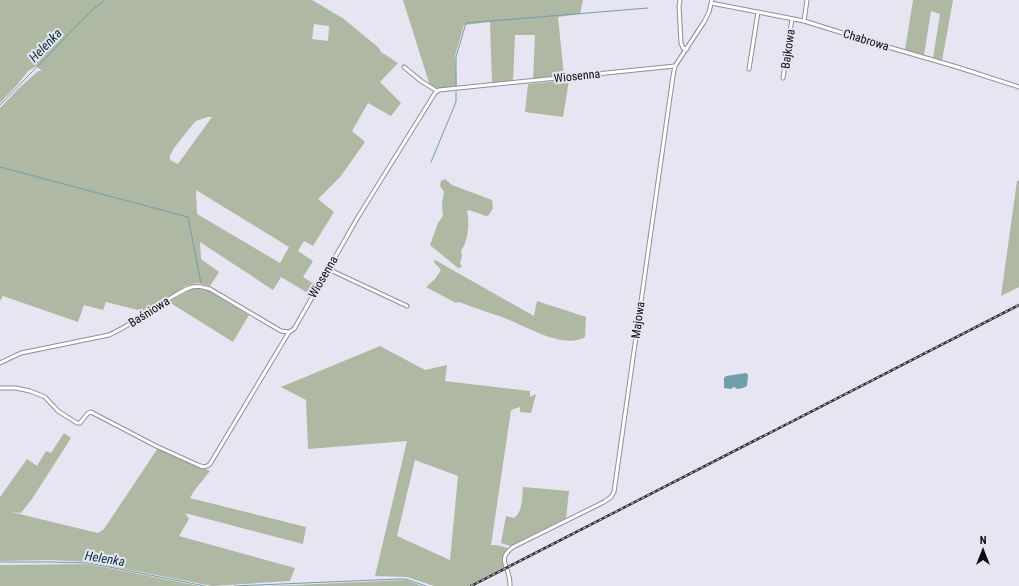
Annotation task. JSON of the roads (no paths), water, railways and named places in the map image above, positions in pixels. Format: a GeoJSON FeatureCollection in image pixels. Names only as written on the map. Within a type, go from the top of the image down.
{"type":"FeatureCollection","features":[{"type":"Feature","properties":{"kind":"street"},"geometry":{"type":"LineString","coordinates":[[680,0],[681,43],[683,48],[687,49]]}},
{"type":"Feature","properties":{"kind":"street"},"geometry":{"type":"LineString","coordinates":[[804,21],[807,0]]}},
{"type":"Feature","properties":{"kind":"street","name":"Majowa"},"geometry":{"type":"LineString","coordinates":[[510,586],[509,574],[504,560],[504,556],[508,551],[513,547],[604,502],[611,497],[614,492],[672,76],[675,66],[707,17],[711,2]]}},
{"type":"Feature","properties":{"kind":"street","name":"Chabrowa"},"geometry":{"type":"LineString","coordinates":[[711,2],[804,21],[955,66],[1019,87]]}},
{"type":"Feature","properties":{"kind":"street"},"geometry":{"type":"LineString","coordinates":[[749,69],[758,12]]}},
{"type":"Feature","properties":{"kind":"street","name":"Bajkowa"},"geometry":{"type":"LineString","coordinates":[[783,78],[792,19]]}},
{"type":"Feature","properties":{"kind":"street","name":"Wiosenna"},"geometry":{"type":"LineString","coordinates":[[0,388],[16,388],[45,398],[58,411],[77,423],[80,423],[88,413],[91,412],[156,446],[202,467],[208,466],[289,332],[294,329],[328,268],[427,104],[437,91],[675,66]]}},
{"type":"Feature","properties":{"kind":"street"},"geometry":{"type":"LineString","coordinates":[[404,67],[421,81],[437,91]]}},
{"type":"Feature","properties":{"kind":"street"},"geometry":{"type":"LineString","coordinates":[[328,268],[407,306]]}},
{"type":"Feature","properties":{"kind":"street","name":"Baśniowa"},"geometry":{"type":"LineString","coordinates":[[0,363],[21,353],[109,335],[119,331],[176,295],[189,288],[195,287],[210,289],[281,331],[289,332]]}},
{"type":"Feature","properties":{"kind":"water"},"geometry":{"type":"Polygon","coordinates":[[[746,373],[748,375],[747,386],[737,389],[734,387],[731,389],[724,388],[724,378],[726,376],[746,373]]]}},
{"type":"Feature","properties":{"kind":"waterway","name":"Helenka"},"geometry":{"type":"LineString","coordinates":[[0,105],[92,10],[105,0]]}},
{"type":"Feature","properties":{"kind":"waterway"},"geometry":{"type":"LineString","coordinates":[[456,85],[456,57],[466,23],[648,8]]}},
{"type":"Feature","properties":{"kind":"waterway"},"geometry":{"type":"LineString","coordinates":[[431,162],[456,102],[456,92]]}},
{"type":"Feature","properties":{"kind":"waterway"},"geometry":{"type":"LineString","coordinates":[[0,167],[188,217],[201,283]]}},
{"type":"Feature","properties":{"kind":"waterway","name":"Helenka"},"geometry":{"type":"LineString","coordinates":[[0,562],[89,563],[205,586]]}},
{"type":"Feature","properties":{"kind":"waterway","name":"Helenka"},"geometry":{"type":"LineString","coordinates":[[234,586],[400,579],[406,579],[426,586]]}},
{"type":"Feature","properties":{"kind":"railway"},"geometry":{"type":"LineString","coordinates":[[471,586],[1019,305]]}}]}
